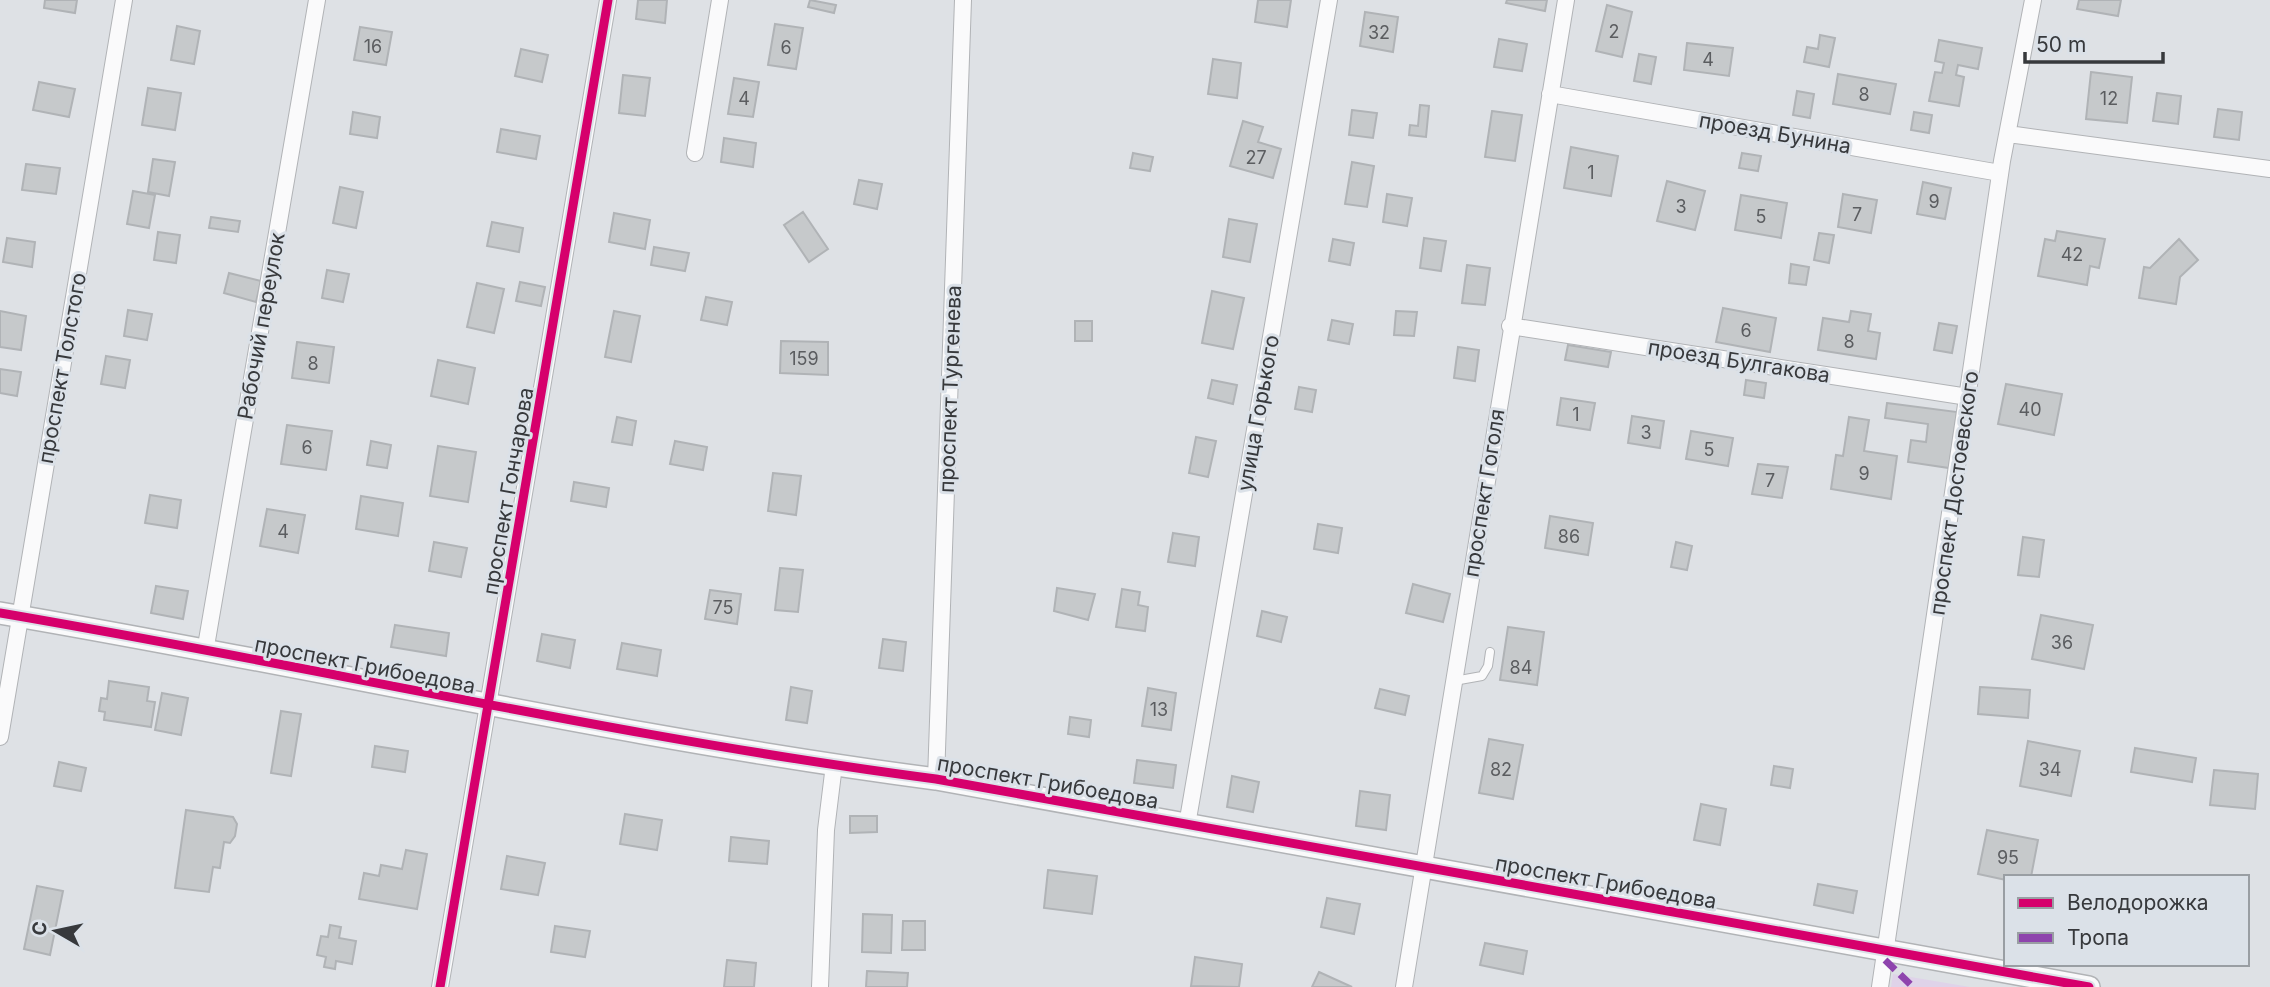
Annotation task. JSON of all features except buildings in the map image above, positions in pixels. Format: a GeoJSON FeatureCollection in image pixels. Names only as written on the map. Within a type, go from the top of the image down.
{"type":"FeatureCollection","features":[{"type":"Feature","properties":{"kind":"street","name":"проспект Толстого"},"geometry":{"type":"LineString","coordinates":[[0,737],[10,614],[124,0]]}},
{"type":"Feature","properties":{"kind":"street","name":"Рабочий переулок"},"geometry":{"type":"LineString","coordinates":[[205,652],[317,0]]}},
{"type":"Feature","properties":{"kind":"street","name":"проспект Гончарова"},"geometry":{"type":"LineString","coordinates":[[440,987],[608,0]]}},
{"type":"Feature","properties":{"kind":"street"},"geometry":{"type":"LineString","coordinates":[[695,153],[720,0]]}},
{"type":"Feature","properties":{"kind":"street","name":"проспект Тургенева"},"geometry":{"type":"LineString","coordinates":[[936,779],[963,0]]}},
{"type":"Feature","properties":{"kind":"street","name":"улица Горького"},"geometry":{"type":"LineString","coordinates":[[1187,825],[1329,0]]}},
{"type":"Feature","properties":{"kind":"street","name":"проспект Гоголя"},"geometry":{"type":"LineString","coordinates":[[1404,987],[1510,326],[1566,0]]}},
{"type":"Feature","properties":{"kind":"street","name":"проспект Достоевского"},"geometry":{"type":"LineString","coordinates":[[1880,987],[2000,173],[2033,0]]}},
{"type":"Feature","properties":{"kind":"street","name":"проезд Бунина"},"geometry":{"type":"LineString","coordinates":[[1550,94],[2000,173]]}},
{"type":"Feature","properties":{"kind":"street"},"geometry":{"type":"LineString","coordinates":[[2008,134],[2270,169]]}},
{"type":"Feature","properties":{"kind":"street","name":"проезд Булгакова"},"geometry":{"type":"LineString","coordinates":[[1510,326],[1968,397]]}},
{"type":"Feature","properties":{"kind":"street","name":"проспект Грибоедова"},"geometry":{"type":"LineString","coordinates":[[10,614],[489,707],[834,765],[936,779],[2089,987]]}},
{"type":"Feature","properties":{"kind":"street"},"geometry":{"type":"LineString","coordinates":[[820,987],[825,830],[834,765]]}},
{"type":"Feature","properties":{"kind":"lane"},"geometry":{"type":"LineString","coordinates":[[1454,681],[1482,676],[1488,666],[1490,652]]}},
{"type":"Feature","properties":{"kind":"shaded area"},"geometry":{"type":"Polygon","coordinates":[[[1893,974],[1970,987],[1891,987],[1893,974]]]}},
{"type":"Feature","properties":{"kind":"marked path"},"geometry":{"type":"LineString","coordinates":[[1885,960],[1913,987]]}},
{"type":"Feature","properties":{"kind":"cycle path"},"geometry":{"type":"LineString","coordinates":[[440,987],[608,0]]}},
{"type":"Feature","properties":{"kind":"cycle path"},"geometry":{"type":"LineString","coordinates":[[0,613],[701,743],[936,779],[2089,987]]}}]}
